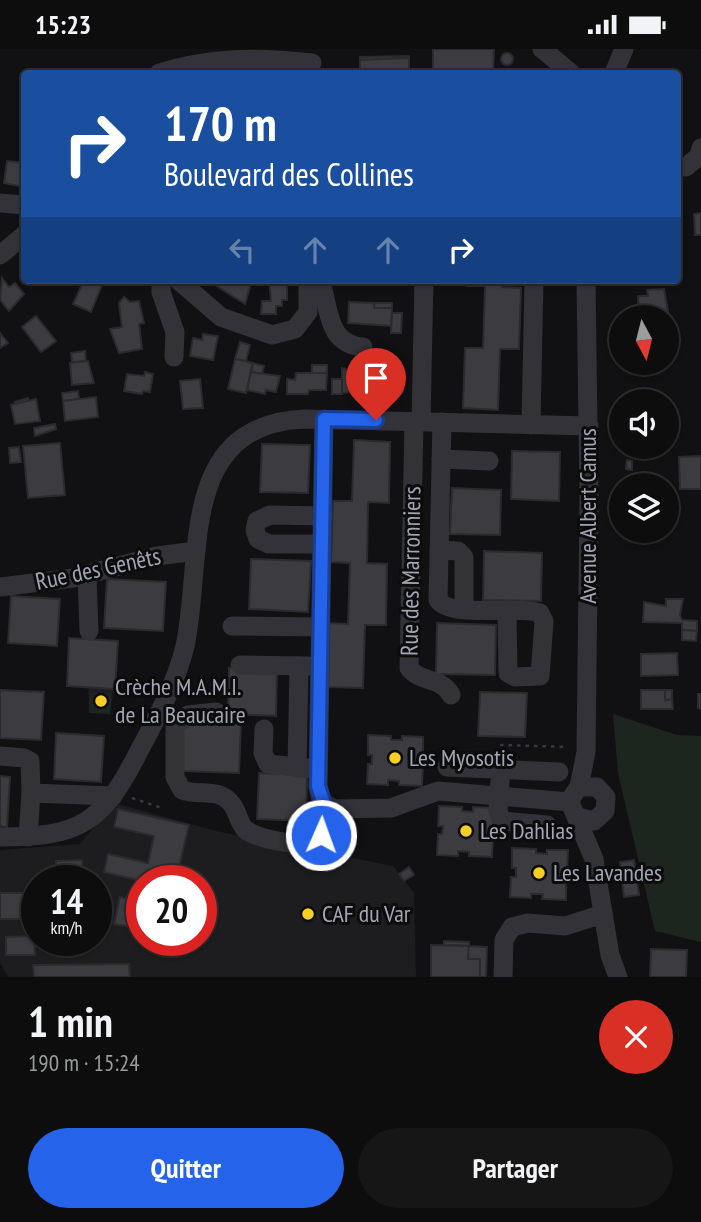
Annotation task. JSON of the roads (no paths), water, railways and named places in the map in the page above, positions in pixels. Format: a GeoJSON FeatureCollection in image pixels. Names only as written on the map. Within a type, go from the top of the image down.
{"type":"FeatureCollection","features":[{"type":"Feature","properties":{"kind":"street"},"geometry":{"type":"LineString","coordinates":[[541,49],[568,70]]}},
{"type":"Feature","properties":{"kind":"street"},"geometry":{"type":"LineString","coordinates":[[615,70],[624,49]]}},
{"type":"Feature","properties":{"kind":"street"},"geometry":{"type":"LineString","coordinates":[[169,70],[197,62],[263,58],[312,62]]}},
{"type":"Feature","properties":{"kind":"street"},"geometry":{"type":"LineString","coordinates":[[688,167],[699,156],[701,148]]}},
{"type":"Feature","properties":{"kind":"street"},"geometry":{"type":"LineString","coordinates":[[0,203],[21,205]]}},
{"type":"Feature","properties":{"kind":"street"},"geometry":{"type":"LineString","coordinates":[[0,255],[21,238]]}},
{"type":"Feature","properties":{"kind":"street"},"geometry":{"type":"LineString","coordinates":[[161,284],[161,292],[175,332],[174,357]]}},
{"type":"Feature","properties":{"kind":"street"},"geometry":{"type":"LineString","coordinates":[[183,284],[221,317],[272,335],[295,329],[308,312],[309,284]]}},
{"type":"Feature","properties":{"kind":"street"},"geometry":{"type":"LineString","coordinates":[[321,284],[336,335],[351,346],[363,347]]}},
{"type":"Feature","properties":{"kind":"street"},"geometry":{"type":"LineString","coordinates":[[418,421],[424,284]]}},
{"type":"Feature","properties":{"kind":"street"},"geometry":{"type":"LineString","coordinates":[[531,425],[534,284]]}},
{"type":"Feature","properties":{"kind":"street","name":"Avenue Albert Camus"},"geometry":{"type":"LineString","coordinates":[[586,284],[589,426],[585,750],[581,798],[610,955],[618,977]]}},
{"type":"Feature","properties":{"kind":"street"},"geometry":{"type":"LineString","coordinates":[[0,837],[28,837],[77,828],[93,819],[115,792],[155,722],[180,663],[187,634],[196,551],[210,486],[220,460],[234,442],[263,424],[289,419],[589,426]]}},
{"type":"Feature","properties":{"kind":"street"},"geometry":{"type":"LineString","coordinates":[[216,712],[188,715],[175,726],[175,777],[182,790],[222,796],[232,803],[241,826],[249,833],[309,843],[319,838],[324,804],[319,792],[319,769],[324,419]]}},
{"type":"Feature","properties":{"kind":"street","name":"Rue des Marronniers"},"geometry":{"type":"LineString","coordinates":[[418,421],[409,666],[415,675],[443,685],[451,695]]}},
{"type":"Feature","properties":{"kind":"street"},"geometry":{"type":"LineString","coordinates":[[442,422],[438,600],[445,608],[507,610]]}},
{"type":"Feature","properties":{"kind":"street"},"geometry":{"type":"LineString","coordinates":[[441,459],[489,461]]}},
{"type":"Feature","properties":{"kind":"street"},"geometry":{"type":"LineString","coordinates":[[323,516],[266,516],[259,519],[254,530],[258,539],[266,544],[323,544]]}},
{"type":"Feature","properties":{"kind":"street"},"geometry":{"type":"LineString","coordinates":[[439,549],[458,551],[464,557],[464,609]]}},
{"type":"Feature","properties":{"kind":"street","name":"Rue des Genêts"},"geometry":{"type":"LineString","coordinates":[[0,587],[87,576],[157,556],[196,551]]}},
{"type":"Feature","properties":{"kind":"street"},"geometry":{"type":"LineString","coordinates":[[87,576],[89,631]]}},
{"type":"Feature","properties":{"kind":"street"},"geometry":{"type":"LineString","coordinates":[[232,626],[321,627]]}},
{"type":"Feature","properties":{"kind":"street"},"geometry":{"type":"LineString","coordinates":[[240,665],[320,667]]}},
{"type":"Feature","properties":{"kind":"street"},"geometry":{"type":"LineString","coordinates":[[297,768],[299,666]]}},
{"type":"Feature","properties":{"kind":"street"},"geometry":{"type":"LineString","coordinates":[[264,729],[266,762],[272,767],[319,769]]}},
{"type":"Feature","properties":{"kind":"street"},"geometry":{"type":"LineString","coordinates":[[0,756],[30,761],[28,837]]}},
{"type":"Feature","properties":{"kind":"street"},"geometry":{"type":"LineString","coordinates":[[447,767],[559,772]]}},
{"type":"Feature","properties":{"kind":"street"},"geometry":{"type":"LineString","coordinates":[[500,769],[499,813],[503,822],[547,825]]}},
{"type":"Feature","properties":{"kind":"street"},"geometry":{"type":"LineString","coordinates":[[324,804],[334,809],[398,807],[438,791],[581,798],[594,821],[601,816]]}},
{"type":"Feature","properties":{"kind":"street"},"geometry":{"type":"LineString","coordinates":[[31,793],[115,792]]}},
{"type":"Feature","properties":{"kind":"street","name":"Avenue Albert Camus"},"geometry":{"type":"LineString","coordinates":[[581,798],[606,797],[607,804],[601,816],[594,859]]}},
{"type":"Feature","properties":{"kind":"street"},"geometry":{"type":"LineString","coordinates":[[503,977],[504,940],[512,927],[528,923],[565,926],[603,914]]}},
{"type":"Feature","properties":{"kind":"street","name":"Avenue Albert Camus"},"geometry":{"type":"LineString","coordinates":[[608,977],[610,955]]}},
{"type":"Feature","properties":{"kind":"place","name":"Crèche M.A.M.I. de La Beaucaire"},"geometry":{"type":"Point","coordinates":[101,701]}},
{"type":"Feature","properties":{"kind":"place","name":"Les Myosotis"},"geometry":{"type":"Point","coordinates":[395,758]}},
{"type":"Feature","properties":{"kind":"place","name":"Les Dahlias"},"geometry":{"type":"Point","coordinates":[466,831]}},
{"type":"Feature","properties":{"kind":"place","name":"Les Lavandes"},"geometry":{"type":"Point","coordinates":[539,873]}},
{"type":"Feature","properties":{"kind":"place","name":"CAF du Var"},"geometry":{"type":"Point","coordinates":[308,914]}}]}
